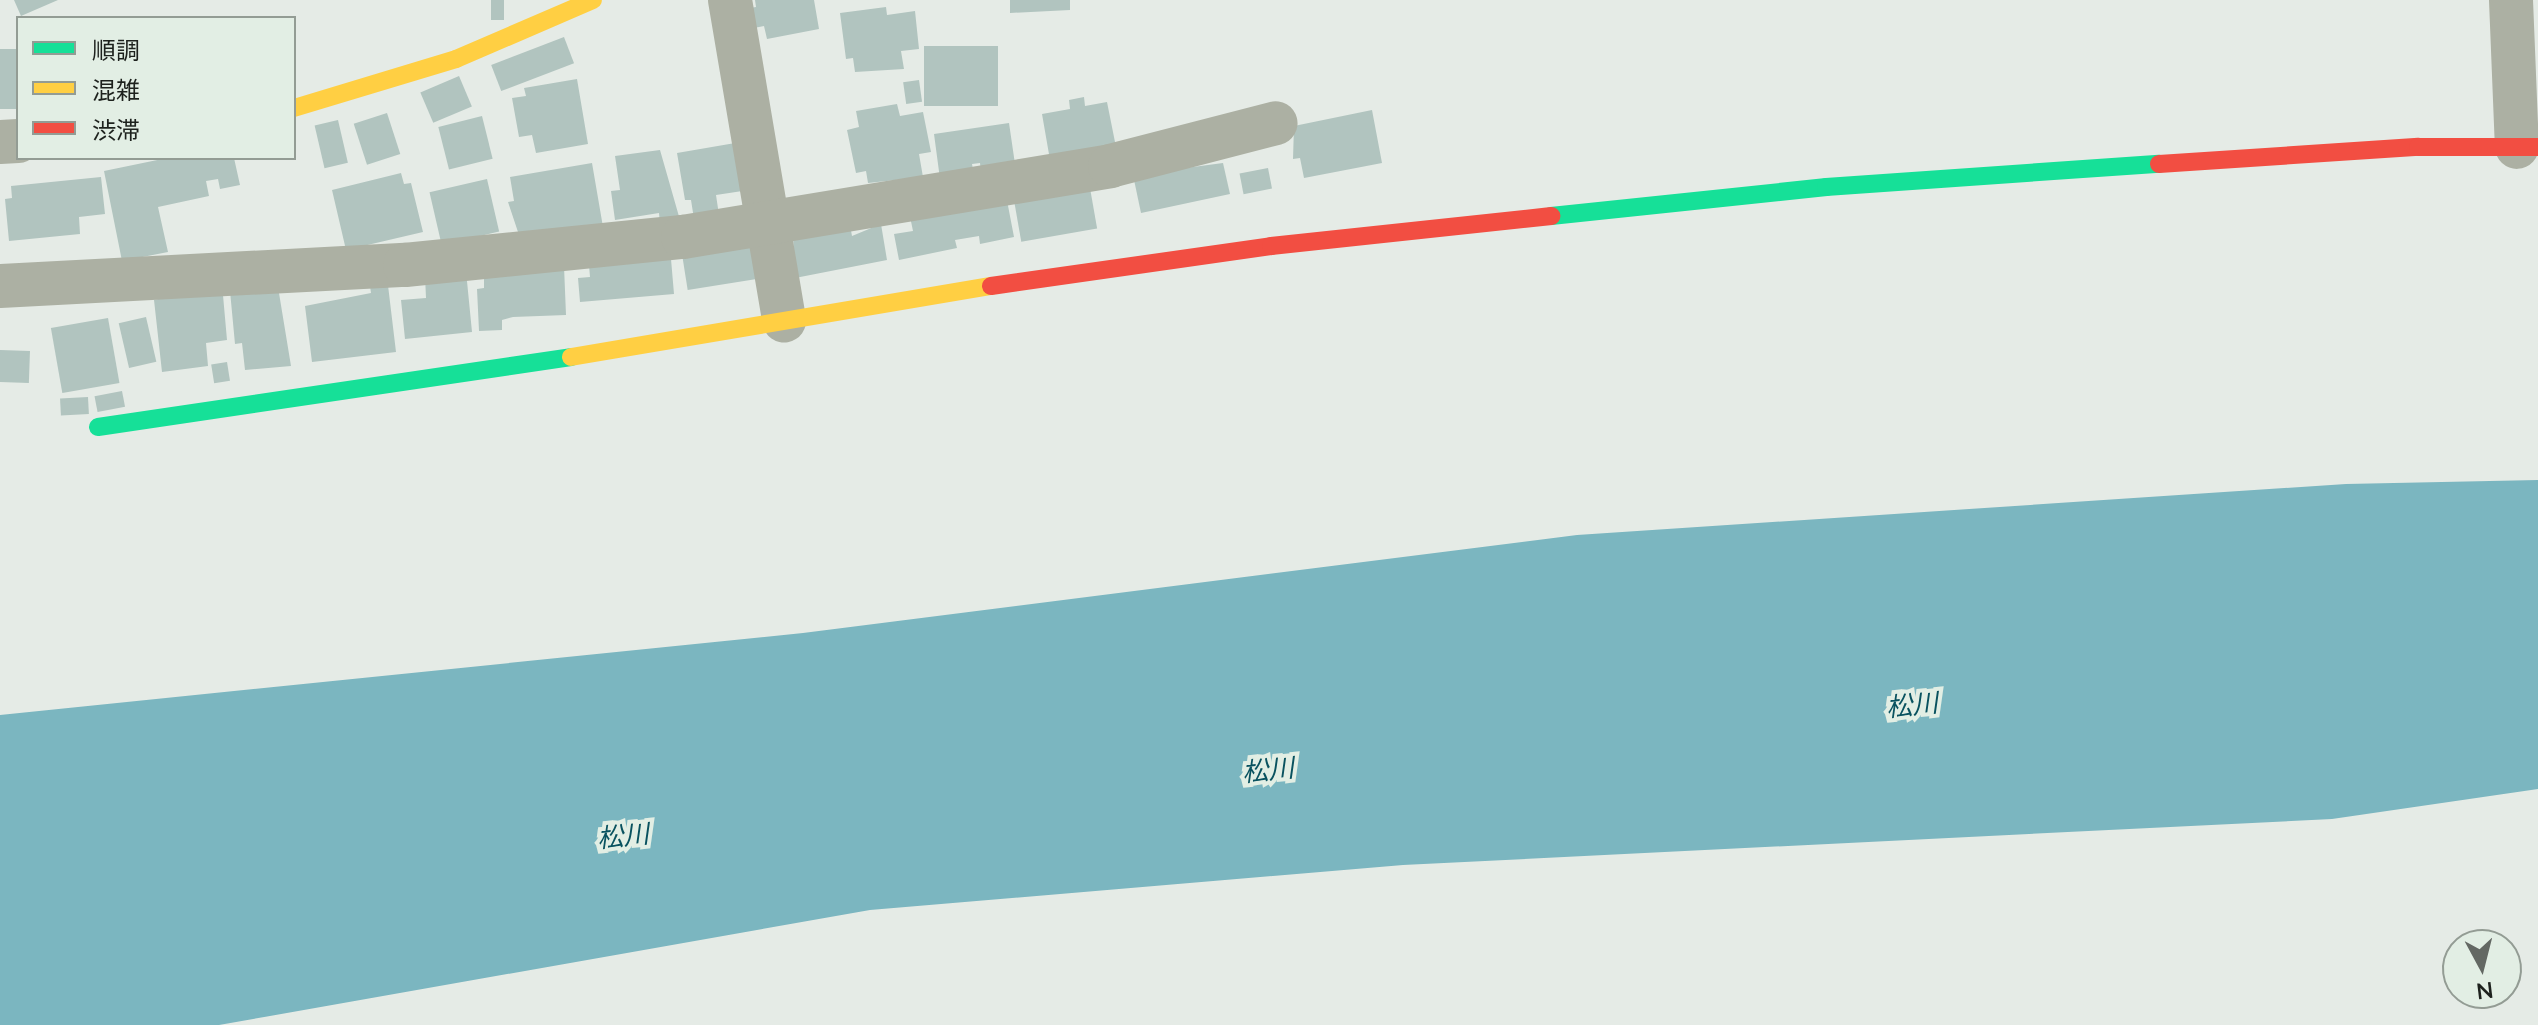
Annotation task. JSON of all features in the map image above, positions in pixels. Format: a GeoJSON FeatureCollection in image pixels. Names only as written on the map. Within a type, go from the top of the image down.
{"type":"FeatureCollection","features":[{"type":"Feature","properties":{"kind":"street"},"geometry":{"type":"LineString","coordinates":[[296,107],[456,59],[593,0]]}},
{"type":"Feature","properties":{"kind":"street"},"geometry":{"type":"LineString","coordinates":[[730,0],[784,320]]}},
{"type":"Feature","properties":{"kind":"street"},"geometry":{"type":"LineString","coordinates":[[98,427],[411,384],[784,320],[1271,246],[1826,187],[2418,147],[2528,147],[2511,0]]}},
{"type":"Feature","properties":{"kind":"street"},"geometry":{"type":"LineString","coordinates":[[0,286],[405,265],[683,237],[1110,166],[1276,123]]}},
{"type":"Feature","properties":{"kind":"water","name":"松川"},"geometry":{"type":"Polygon","coordinates":[[[2538,480],[2538,789],[2332,819],[1403,865],[870,910],[219,1025],[0,1025],[0,715],[803,633],[1577,535],[2346,484],[2538,480]]]}},
{"type":"Feature","properties":{"kind":"building"},"geometry":{"type":"Polygon","coordinates":[[[14,0],[58,0],[21,16],[14,0]]]}},
{"type":"Feature","properties":{"kind":"building"},"geometry":{"type":"Polygon","coordinates":[[[491,0],[504,0],[504,20],[491,20],[491,0]]]}},
{"type":"Feature","properties":{"kind":"building"},"geometry":{"type":"Polygon","coordinates":[[[755,0],[814,0],[819,29],[767,39],[764,26],[754,28],[750,8],[756,7],[755,0]]]}},
{"type":"Feature","properties":{"kind":"building"},"geometry":{"type":"Polygon","coordinates":[[[1010,0],[1070,0],[1070,10],[1010,13],[1010,0]]]}},
{"type":"Feature","properties":{"kind":"building"},"geometry":{"type":"Polygon","coordinates":[[[886,7],[887,15],[915,11],[919,49],[901,51],[904,69],[855,72],[853,58],[846,59],[840,13],[886,7]]]}},
{"type":"Feature","properties":{"kind":"building"},"geometry":{"type":"Polygon","coordinates":[[[564,37],[574,63],[501,91],[491,65],[564,37]]]}},
{"type":"Feature","properties":{"kind":"building"},"geometry":{"type":"Polygon","coordinates":[[[924,46],[998,46],[998,106],[924,106],[924,46]]]}},
{"type":"Feature","properties":{"kind":"building"},"geometry":{"type":"Polygon","coordinates":[[[0,49],[16,49],[16,109],[0,109],[0,49]]]}},
{"type":"Feature","properties":{"kind":"building"},"geometry":{"type":"Polygon","coordinates":[[[459,76],[472,106],[433,123],[420,92],[459,76]]]}},
{"type":"Feature","properties":{"kind":"building"},"geometry":{"type":"Polygon","coordinates":[[[577,79],[588,144],[536,153],[532,135],[519,137],[512,98],[526,96],[524,88],[577,79]]]}},
{"type":"Feature","properties":{"kind":"building"},"geometry":{"type":"Polygon","coordinates":[[[919,80],[922,102],[906,104],[903,82],[919,80]]]}},
{"type":"Feature","properties":{"kind":"building"},"geometry":{"type":"Polygon","coordinates":[[[1084,97],[1085,106],[1107,102],[1116,147],[1050,160],[1042,114],[1070,109],[1069,100],[1084,97]]]}},
{"type":"Feature","properties":{"kind":"building"},"geometry":{"type":"Polygon","coordinates":[[[897,104],[900,116],[923,112],[931,152],[919,154],[923,177],[868,183],[866,171],[856,173],[847,130],[859,127],[856,111],[897,104]]]}},
{"type":"Feature","properties":{"kind":"building"},"geometry":{"type":"Polygon","coordinates":[[[1372,110],[1382,163],[1304,178],[1300,158],[1293,159],[1294,126],[1372,110]]]}},
{"type":"Feature","properties":{"kind":"building"},"geometry":{"type":"Polygon","coordinates":[[[387,113],[400,154],[367,165],[354,124],[387,113]]]}},
{"type":"Feature","properties":{"kind":"building"},"geometry":{"type":"Polygon","coordinates":[[[482,116],[493,159],[449,170],[438,127],[482,116]]]}},
{"type":"Feature","properties":{"kind":"building"},"geometry":{"type":"Polygon","coordinates":[[[338,120],[348,163],[325,168],[315,125],[338,120]]]}},
{"type":"Feature","properties":{"kind":"building"},"geometry":{"type":"Polygon","coordinates":[[[1009,123],[1015,164],[981,173],[980,163],[972,164],[974,175],[940,179],[934,134],[1009,123]]]}},
{"type":"Feature","properties":{"kind":"building"},"geometry":{"type":"Polygon","coordinates":[[[741,142],[749,190],[716,195],[719,215],[694,219],[691,200],[685,200],[677,153],[741,142]]]}},
{"type":"Feature","properties":{"kind":"building"},"geometry":{"type":"Polygon","coordinates":[[[660,150],[680,220],[660,224],[659,213],[615,220],[611,191],[620,190],[615,156],[660,150]]]}},
{"type":"Feature","properties":{"kind":"building"},"geometry":{"type":"Polygon","coordinates":[[[157,160],[234,160],[240,185],[220,189],[218,179],[206,181],[209,196],[158,207],[168,252],[122,261],[104,171],[157,160]]]}},
{"type":"Feature","properties":{"kind":"building"},"geometry":{"type":"Polygon","coordinates":[[[592,163],[603,227],[521,241],[508,202],[514,201],[510,177],[592,163]]]}},
{"type":"Feature","properties":{"kind":"building"},"geometry":{"type":"Polygon","coordinates":[[[1223,163],[1230,194],[1141,213],[1133,175],[1223,163]]]}},
{"type":"Feature","properties":{"kind":"building"},"geometry":{"type":"Polygon","coordinates":[[[1268,168],[1272,189],[1244,194],[1240,174],[1268,168]]]}},
{"type":"Feature","properties":{"kind":"building"},"geometry":{"type":"Polygon","coordinates":[[[401,173],[404,184],[411,183],[423,232],[346,250],[332,190],[401,173]]]}},
{"type":"Feature","properties":{"kind":"building"},"geometry":{"type":"Polygon","coordinates":[[[101,177],[105,214],[79,217],[80,234],[9,241],[5,199],[12,198],[11,186],[101,177]]]}},
{"type":"Feature","properties":{"kind":"building"},"geometry":{"type":"Polygon","coordinates":[[[487,179],[499,232],[442,245],[430,192],[487,179]]]}},
{"type":"Feature","properties":{"kind":"building"},"geometry":{"type":"Polygon","coordinates":[[[1090,188],[1097,228],[1021,242],[1014,201],[1090,188]]]}},
{"type":"Feature","properties":{"kind":"building"},"geometry":{"type":"Polygon","coordinates":[[[1005,190],[1014,237],[980,244],[979,236],[955,240],[957,248],[899,260],[894,234],[913,231],[908,207],[1005,190]]]}},
{"type":"Feature","properties":{"kind":"building"},"geometry":{"type":"Polygon","coordinates":[[[881,224],[887,260],[795,278],[793,235],[850,225],[852,236],[881,224]]]}},
{"type":"Feature","properties":{"kind":"building"},"geometry":{"type":"Polygon","coordinates":[[[754,242],[760,279],[688,290],[682,253],[754,242]]]}},
{"type":"Feature","properties":{"kind":"building"},"geometry":{"type":"Polygon","coordinates":[[[671,259],[674,294],[580,302],[578,278],[590,277],[589,265],[671,259]]]}},
{"type":"Feature","properties":{"kind":"building"},"geometry":{"type":"Polygon","coordinates":[[[564,266],[566,315],[513,317],[502,320],[502,330],[479,331],[477,289],[484,288],[484,270],[564,266]]]}},
{"type":"Feature","properties":{"kind":"building"},"geometry":{"type":"Polygon","coordinates":[[[466,271],[472,332],[405,339],[401,300],[426,298],[425,276],[466,271]]]}},
{"type":"Feature","properties":{"kind":"building"},"geometry":{"type":"Polygon","coordinates":[[[387,277],[396,352],[312,362],[305,306],[371,293],[369,279],[387,277]]]}},
{"type":"Feature","properties":{"kind":"building"},"geometry":{"type":"Polygon","coordinates":[[[222,284],[227,340],[206,343],[208,366],[162,372],[154,300],[222,284]]]}},
{"type":"Feature","properties":{"kind":"building"},"geometry":{"type":"Polygon","coordinates":[[[278,287],[291,366],[245,370],[242,343],[235,344],[230,291],[278,287]]]}},
{"type":"Feature","properties":{"kind":"building"},"geometry":{"type":"Polygon","coordinates":[[[146,317],[156,362],[129,368],[119,323],[146,317]]]}},
{"type":"Feature","properties":{"kind":"building"},"geometry":{"type":"Polygon","coordinates":[[[108,318],[119,383],[62,393],[51,328],[108,318]]]}},
{"type":"Feature","properties":{"kind":"building"},"geometry":{"type":"Polygon","coordinates":[[[0,350],[30,351],[29,383],[0,382],[0,350]]]}},
{"type":"Feature","properties":{"kind":"building"},"geometry":{"type":"Polygon","coordinates":[[[227,362],[230,381],[214,383],[211,365],[227,362]]]}},
{"type":"Feature","properties":{"kind":"building"},"geometry":{"type":"Polygon","coordinates":[[[122,391],[125,407],[98,412],[95,396],[122,391]]]}},
{"type":"Feature","properties":{"kind":"building"},"geometry":{"type":"Polygon","coordinates":[[[88,397],[89,414],[61,415],[60,398],[88,397]]]}},
{"type":"Feature","properties":{"kind":"traffic: fast"},"geometry":{"type":"LineString","coordinates":[[1551,216],[1826,187],[2159,164]]}},
{"type":"Feature","properties":{"kind":"traffic: fast"},"geometry":{"type":"LineString","coordinates":[[98,427],[571,357]]}},
{"type":"Feature","properties":{"kind":"traffic: slow"},"geometry":{"type":"LineString","coordinates":[[296,107],[456,59],[593,0]]}},
{"type":"Feature","properties":{"kind":"traffic: slow"},"geometry":{"type":"LineString","coordinates":[[571,357],[991,286]]}},
{"type":"Feature","properties":{"kind":"traffic: jam"},"geometry":{"type":"LineString","coordinates":[[2159,164],[2418,147],[2538,147]]}},
{"type":"Feature","properties":{"kind":"traffic: jam"},"geometry":{"type":"LineString","coordinates":[[991,286],[1271,246],[1551,216]]}}]}
